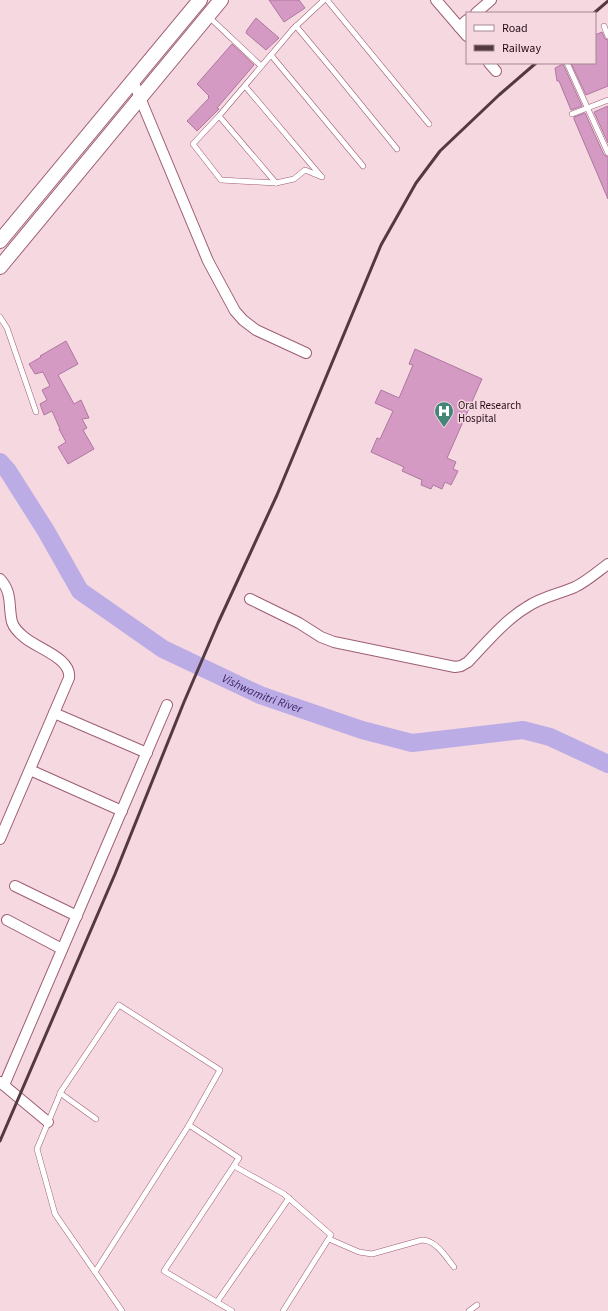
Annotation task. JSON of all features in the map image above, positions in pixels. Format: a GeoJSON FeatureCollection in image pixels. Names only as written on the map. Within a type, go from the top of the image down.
{"type":"FeatureCollection","features":[{"type":"Feature","properties":{"kind":"main road"},"geometry":{"type":"LineString","coordinates":[[0,241],[200,0]]}},
{"type":"Feature","properties":{"kind":"main road"},"geometry":{"type":"LineString","coordinates":[[0,267],[221,0]]}},
{"type":"Feature","properties":{"kind":"street"},"geometry":{"type":"LineString","coordinates":[[436,0],[463,24]]}},
{"type":"Feature","properties":{"kind":"street"},"geometry":{"type":"LineString","coordinates":[[477,12],[491,0]]}},
{"type":"Feature","properties":{"kind":"street"},"geometry":{"type":"LineString","coordinates":[[490,64],[496,71]]}},
{"type":"Feature","properties":{"kind":"street"},"geometry":{"type":"LineString","coordinates":[[133,81],[141,97],[208,261],[235,311],[243,320],[256,330],[306,353]]}},
{"type":"Feature","properties":{"kind":"street"},"geometry":{"type":"LineString","coordinates":[[250,599],[334,642],[455,667],[461,666],[468,662],[513,617],[527,606],[584,582],[608,564]]}},
{"type":"Feature","properties":{"kind":"street"},"geometry":{"type":"LineString","coordinates":[[0,839],[69,678],[70,672],[59,659],[31,643],[18,631],[12,623],[10,597],[2,584]]}},
{"type":"Feature","properties":{"kind":"street"},"geometry":{"type":"LineString","coordinates":[[48,1122],[2,1083],[77,916],[167,705]]}},
{"type":"Feature","properties":{"kind":"street"},"geometry":{"type":"LineString","coordinates":[[54,713],[147,753]]}},
{"type":"Feature","properties":{"kind":"street"},"geometry":{"type":"LineString","coordinates":[[30,770],[122,811]]}},
{"type":"Feature","properties":{"kind":"street"},"geometry":{"type":"LineString","coordinates":[[15,886],[77,916]]}},
{"type":"Feature","properties":{"kind":"street"},"geometry":{"type":"LineString","coordinates":[[7,920],[62,949]]}},
{"type":"Feature","properties":{"kind":"lane"},"geometry":{"type":"LineString","coordinates":[[245,86],[322,177],[305,170],[294,179],[276,183],[221,180],[193,144],[296,26],[326,0],[428,124]]}},
{"type":"Feature","properties":{"kind":"lane"},"geometry":{"type":"LineString","coordinates":[[208,16],[261,66]]}},
{"type":"Feature","properties":{"kind":"lane"},"geometry":{"type":"LineString","coordinates":[[296,26],[397,149]]}},
{"type":"Feature","properties":{"kind":"lane"},"geometry":{"type":"LineString","coordinates":[[604,26],[608,36]]}},
{"type":"Feature","properties":{"kind":"lane"},"geometry":{"type":"LineString","coordinates":[[271,55],[363,166]]}},
{"type":"Feature","properties":{"kind":"lane"},"geometry":{"type":"LineString","coordinates":[[567,64],[608,153]]}},
{"type":"Feature","properties":{"kind":"lane"},"geometry":{"type":"LineString","coordinates":[[572,114],[608,100]]}},
{"type":"Feature","properties":{"kind":"lane"},"geometry":{"type":"LineString","coordinates":[[219,116],[276,183]]}},
{"type":"Feature","properties":{"kind":"lane"},"geometry":{"type":"LineString","coordinates":[[0,317],[7,328],[36,412]]}},
{"type":"Feature","properties":{"kind":"lane"},"geometry":{"type":"LineString","coordinates":[[95,1272],[188,1125],[220,1070],[119,1005],[60,1094],[37,1149],[55,1214],[95,1272],[122,1311]]}},
{"type":"Feature","properties":{"kind":"lane"},"geometry":{"type":"LineString","coordinates":[[60,1094],[96,1119]]}},
{"type":"Feature","properties":{"kind":"lane"},"geometry":{"type":"LineString","coordinates":[[188,1125],[239,1158],[164,1271],[232,1311]]}},
{"type":"Feature","properties":{"kind":"lane"},"geometry":{"type":"LineString","coordinates":[[234,1166],[284,1194],[331,1235],[283,1311]]}},
{"type":"Feature","properties":{"kind":"lane"},"geometry":{"type":"LineString","coordinates":[[217,1302],[289,1198]]}},
{"type":"Feature","properties":{"kind":"lane"},"geometry":{"type":"LineString","coordinates":[[329,1239],[359,1252],[372,1254],[422,1240],[427,1240],[432,1243],[454,1267]]}},
{"type":"Feature","properties":{"kind":"lane"},"geometry":{"type":"LineString","coordinates":[[469,1311],[477,1305]]}},
{"type":"Feature","properties":{"kind":"building"},"geometry":{"type":"Polygon","coordinates":[[[269,0],[299,0],[305,8],[284,22],[269,0]]]}},
{"type":"Feature","properties":{"kind":"building"},"geometry":{"type":"Polygon","coordinates":[[[256,18],[279,38],[266,50],[246,33],[256,18]]]}},
{"type":"Feature","properties":{"kind":"building"},"geometry":{"type":"Polygon","coordinates":[[[602,32],[605,39],[608,40],[608,86],[586,95],[571,64],[596,64],[596,35],[602,32]]]}},
{"type":"Feature","properties":{"kind":"building"},"geometry":{"type":"Polygon","coordinates":[[[232,44],[254,65],[217,108],[219,109],[197,131],[187,121],[209,98],[209,96],[197,84],[232,44]]]}},
{"type":"Feature","properties":{"kind":"building"},"geometry":{"type":"Polygon","coordinates":[[[563,64],[582,106],[571,110],[559,81],[557,81],[555,68],[563,64]]]}},
{"type":"Feature","properties":{"kind":"building"},"geometry":{"type":"Polygon","coordinates":[[[608,106],[608,143],[594,112],[608,106]]]}},
{"type":"Feature","properties":{"kind":"building"},"geometry":{"type":"Polygon","coordinates":[[[585,113],[604,155],[608,157],[608,199],[574,119],[574,117],[585,113]]]}},
{"type":"Feature","properties":{"kind":"building"},"geometry":{"type":"Polygon","coordinates":[[[66,341],[78,364],[58,375],[74,404],[81,400],[89,418],[82,419],[87,428],[83,430],[94,449],[68,464],[58,447],[66,442],[52,411],[44,415],[40,404],[47,400],[42,390],[50,386],[43,372],[35,374],[29,364],[66,341]]]}},
{"type":"Feature","properties":{"kind":"building"},"geometry":{"type":"Polygon","coordinates":[[[415,349],[482,379],[447,458],[456,462],[453,469],[458,471],[451,485],[445,482],[442,489],[433,485],[431,489],[421,485],[422,480],[402,471],[404,467],[371,452],[377,438],[380,439],[393,411],[375,403],[381,390],[399,398],[413,365],[409,364],[415,349]]]}},
{"type":"Feature","properties":{"kind":"waterway","name":"Vishwamitri River"},"geometry":{"type":"LineString","coordinates":[[0,462],[8,471],[46,531],[80,591],[163,649],[260,695],[362,730],[412,743],[523,730],[550,737],[608,764]]}},
{"type":"Feature","properties":{"kind":"railway"},"geometry":{"type":"LineString","coordinates":[[595,12],[608,1]]}},
{"type":"Feature","properties":{"kind":"railway"},"geometry":{"type":"LineString","coordinates":[[0,1141],[115,874],[184,702],[218,623],[277,495],[381,245],[416,183],[440,151],[499,95],[535,64]]}},
{"type":"Feature","properties":{"kind":"place","name":"Oral Research Hospital"},"geometry":{"type":"Point","coordinates":[444,428]}}]}
